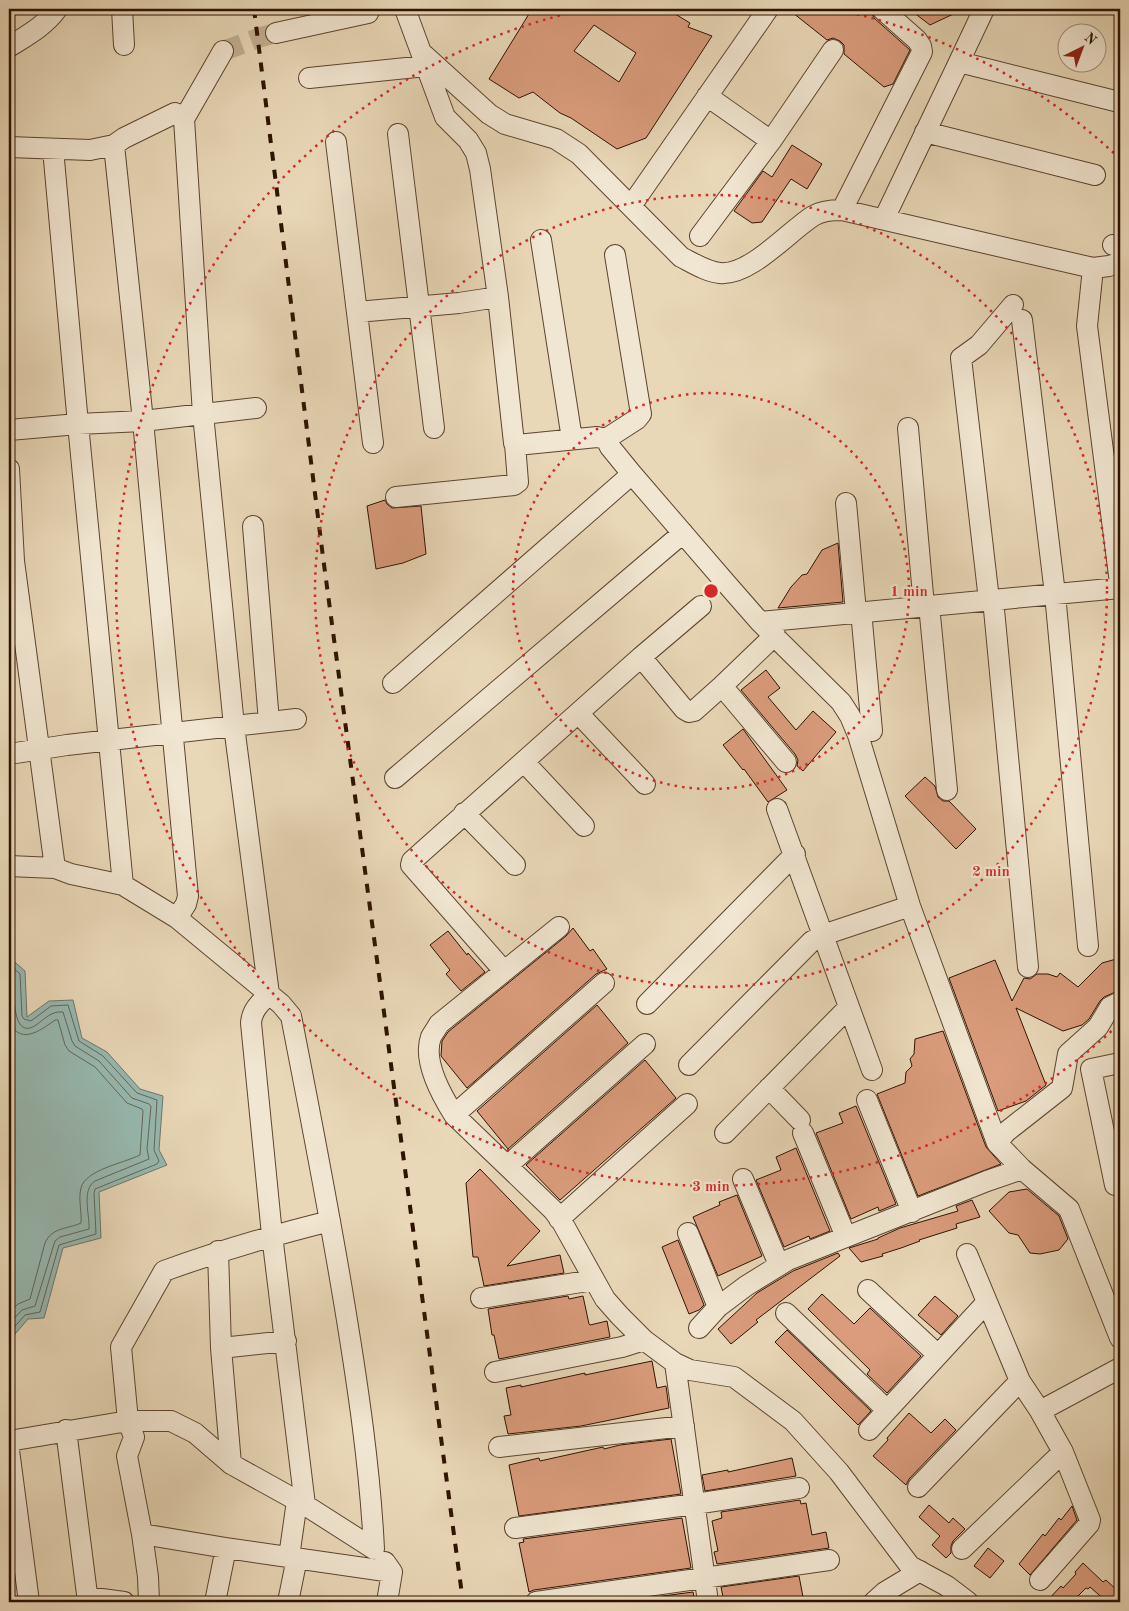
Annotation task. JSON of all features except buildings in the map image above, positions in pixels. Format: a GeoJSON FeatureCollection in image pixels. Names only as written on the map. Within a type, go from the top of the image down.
{"type":"FeatureCollection","features":[{"type":"Feature","properties":{"kind":"street"},"geometry":{"type":"LineString","coordinates":[[9,47],[51,18],[57,9]]}},
{"type":"Feature","properties":{"kind":"street"},"geometry":{"type":"LineString","coordinates":[[122,9],[124,45]]}},
{"type":"Feature","properties":{"kind":"street"},"geometry":{"type":"LineString","coordinates":[[276,33],[368,12],[370,9]]}},
{"type":"Feature","properties":{"kind":"street"},"geometry":{"type":"LineString","coordinates":[[396,497],[514,485],[518,482],[498,297],[480,169],[476,153],[468,140],[444,117],[405,9]]}},
{"type":"Feature","properties":{"kind":"street"},"geometry":{"type":"LineString","coordinates":[[631,206],[768,9]]}},
{"type":"Feature","properties":{"kind":"street"},"geometry":{"type":"LineString","coordinates":[[842,210],[922,52],[917,40],[882,9]]}},
{"type":"Feature","properties":{"kind":"street"},"geometry":{"type":"LineString","coordinates":[[884,219],[984,9]]}},
{"type":"Feature","properties":{"kind":"street"},"geometry":{"type":"LineString","coordinates":[[700,236],[771,141],[833,50]]}},
{"type":"Feature","properties":{"kind":"street"},"geometry":{"type":"LineString","coordinates":[[223,51],[184,119],[203,414],[234,726],[269,994]]}},
{"type":"Feature","properties":{"kind":"street"},"geometry":{"type":"LineString","coordinates":[[309,78],[424,60],[489,114],[505,124],[556,139],[579,154],[681,256],[701,267],[720,273],[747,267],[814,215],[842,210],[1093,268],[1109,266],[1118,252]]}},
{"type":"Feature","properties":{"kind":"street"},"geometry":{"type":"LineString","coordinates":[[959,62],[1115,101]]}},
{"type":"Feature","properties":{"kind":"street"},"geometry":{"type":"LineString","coordinates":[[708,96],[771,141]]}},
{"type":"Feature","properties":{"kind":"street"},"geometry":{"type":"LineString","coordinates":[[9,148],[90,150],[114,145],[124,138],[175,113],[184,119]]}},
{"type":"Feature","properties":{"kind":"street"},"geometry":{"type":"LineString","coordinates":[[925,132],[1095,176]]}},
{"type":"Feature","properties":{"kind":"street"},"geometry":{"type":"LineString","coordinates":[[398,134],[434,428]]}},
{"type":"Feature","properties":{"kind":"street"},"geometry":{"type":"LineString","coordinates":[[336,142],[374,443]]}},
{"type":"Feature","properties":{"kind":"street"},"geometry":{"type":"LineString","coordinates":[[114,145],[174,733],[188,896],[186,904],[177,918]]}},
{"type":"Feature","properties":{"kind":"street"},"geometry":{"type":"LineString","coordinates":[[53,149],[123,885]]}},
{"type":"Feature","properties":{"kind":"street"},"geometry":{"type":"LineString","coordinates":[[541,240],[572,439]]}},
{"type":"Feature","properties":{"kind":"street"},"geometry":{"type":"LineString","coordinates":[[515,444],[597,437],[606,439],[641,414],[615,255]]}},
{"type":"Feature","properties":{"kind":"street"},"geometry":{"type":"LineString","coordinates":[[1093,268],[1086,326],[1120,582]]}},
{"type":"Feature","properties":{"kind":"street"},"geometry":{"type":"LineString","coordinates":[[357,312],[459,303],[498,297]]}},
{"type":"Feature","properties":{"kind":"street"},"geometry":{"type":"LineString","coordinates":[[1028,967],[991,600],[961,358],[1018,312],[1055,594],[1088,946]]}},
{"type":"Feature","properties":{"kind":"street"},"geometry":{"type":"LineString","coordinates":[[9,430],[143,421],[256,408]]}},
{"type":"Feature","properties":{"kind":"street"},"geometry":{"type":"LineString","coordinates":[[908,428],[947,790]]}},
{"type":"Feature","properties":{"kind":"street"},"geometry":{"type":"LineString","coordinates":[[606,439],[610,448],[682,533],[768,628],[841,702],[850,716],[858,735],[910,906],[997,1143],[1022,1169],[1069,1209],[1120,1338]]}},
{"type":"Feature","properties":{"kind":"street"},"geometry":{"type":"LineString","coordinates":[[9,469],[14,560],[55,868]]}},
{"type":"Feature","properties":{"kind":"street"},"geometry":{"type":"LineString","coordinates":[[393,683],[632,474]]}},
{"type":"Feature","properties":{"kind":"street"},"geometry":{"type":"LineString","coordinates":[[846,503],[872,731]]}},
{"type":"Feature","properties":{"kind":"street"},"geometry":{"type":"LineString","coordinates":[[252,526],[270,722]]}},
{"type":"Feature","properties":{"kind":"street"},"geometry":{"type":"LineString","coordinates":[[395,778],[682,533]]}},
{"type":"Feature","properties":{"kind":"street"},"geometry":{"type":"LineString","coordinates":[[641,657],[684,709],[689,712],[694,711],[722,686],[768,628],[859,612],[1120,588]]}},
{"type":"Feature","properties":{"kind":"street"},"geometry":{"type":"LineString","coordinates":[[504,971],[411,863],[464,813],[701,606]]}},
{"type":"Feature","properties":{"kind":"street"},"geometry":{"type":"LineString","coordinates":[[722,686],[786,762]]}},
{"type":"Feature","properties":{"kind":"street"},"geometry":{"type":"LineString","coordinates":[[578,713],[645,784]]}},
{"type":"Feature","properties":{"kind":"street"},"geometry":{"type":"LineString","coordinates":[[9,754],[109,740],[296,719]]}},
{"type":"Feature","properties":{"kind":"street"},"geometry":{"type":"LineString","coordinates":[[524,762],[584,826]]}},
{"type":"Feature","properties":{"kind":"street"},"geometry":{"type":"LineString","coordinates":[[777,809],[795,854],[872,1070]]}},
{"type":"Feature","properties":{"kind":"street"},"geometry":{"type":"LineString","coordinates":[[464,813],[515,866]]}},
{"type":"Feature","properties":{"kind":"street"},"geometry":{"type":"LineString","coordinates":[[647,1004],[795,854]]}},
{"type":"Feature","properties":{"kind":"street"},"geometry":{"type":"LineString","coordinates":[[9,866],[55,868],[71,874],[123,885],[177,918],[281,1004],[292,1016],[360,1398],[373,1517],[374,1549]]}},
{"type":"Feature","properties":{"kind":"street"},"geometry":{"type":"LineString","coordinates":[[689,1065],[812,941],[910,906]]}},
{"type":"Feature","properties":{"kind":"street"},"geometry":{"type":"LineString","coordinates":[[559,927],[439,1024],[430,1038],[429,1056],[437,1084],[444,1099],[454,1115],[552,1210],[605,1298],[644,1340],[690,1370],[734,1377],[793,1421],[839,1472],[910,1566],[947,1586],[968,1602]]}},
{"type":"Feature","properties":{"kind":"street"},"geometry":{"type":"LineString","coordinates":[[454,1115],[604,983]]}},
{"type":"Feature","properties":{"kind":"street"},"geometry":{"type":"LineString","coordinates":[[269,994],[256,1007],[251,1016],[251,1023],[272,1235],[286,1341],[301,1503],[288,1602]]}},
{"type":"Feature","properties":{"kind":"street"},"geometry":{"type":"LineString","coordinates":[[997,1143],[1006,1132],[1062,1088],[1068,1054],[1098,1027],[1110,1007],[1120,1002]]}},
{"type":"Feature","properties":{"kind":"street"},"geometry":{"type":"LineString","coordinates":[[725,1133],[850,1007]]}},
{"type":"Feature","properties":{"kind":"street"},"geometry":{"type":"LineString","coordinates":[[507,1166],[645,1044]]}},
{"type":"Feature","properties":{"kind":"street"},"geometry":{"type":"LineString","coordinates":[[1115,1184],[1092,1069],[1120,1063]]}},
{"type":"Feature","properties":{"kind":"street"},"geometry":{"type":"LineString","coordinates":[[770,1088],[801,1126],[846,1238]]}},
{"type":"Feature","properties":{"kind":"street"},"geometry":{"type":"LineString","coordinates":[[867,1100],[912,1212]]}},
{"type":"Feature","properties":{"kind":"street"},"geometry":{"type":"LineString","coordinates":[[559,1219],[687,1104]]}},
{"type":"Feature","properties":{"kind":"street"},"geometry":{"type":"LineString","coordinates":[[699,1328],[718,1307],[779,1265],[987,1181],[1022,1169]]}},
{"type":"Feature","properties":{"kind":"street"},"geometry":{"type":"LineString","coordinates":[[743,1179],[779,1265]]}},
{"type":"Feature","properties":{"kind":"street"},"geometry":{"type":"LineString","coordinates":[[149,1602],[142,1534],[128,1456],[134,1437],[128,1421],[121,1347],[164,1270],[272,1235],[330,1221]]}},
{"type":"Feature","properties":{"kind":"street"},"geometry":{"type":"LineString","coordinates":[[688,1233],[718,1307]]}},
{"type":"Feature","properties":{"kind":"street"},"geometry":{"type":"LineString","coordinates":[[218,1251],[221,1348],[231,1464]]}},
{"type":"Feature","properties":{"kind":"street"},"geometry":{"type":"LineString","coordinates":[[967,1254],[1020,1381],[1040,1411],[1063,1452],[1090,1522],[1040,1580]]}},
{"type":"Feature","properties":{"kind":"street"},"geometry":{"type":"LineString","coordinates":[[480,1298],[594,1280]]}},
{"type":"Feature","properties":{"kind":"street"},"geometry":{"type":"LineString","coordinates":[[868,1290],[938,1355]]}},
{"type":"Feature","properties":{"kind":"street"},"geometry":{"type":"LineString","coordinates":[[869,1430],[987,1302]]}},
{"type":"Feature","properties":{"kind":"street"},"geometry":{"type":"LineString","coordinates":[[786,1313],[887,1410]]}},
{"type":"Feature","properties":{"kind":"street"},"geometry":{"type":"LineString","coordinates":[[495,1372],[622,1347],[644,1340]]}},
{"type":"Feature","properties":{"kind":"street"},"geometry":{"type":"LineString","coordinates":[[221,1348],[286,1341]]}},
{"type":"Feature","properties":{"kind":"street"},"geometry":{"type":"LineString","coordinates":[[675,1362],[708,1602]]}},
{"type":"Feature","properties":{"kind":"street"},"geometry":{"type":"LineString","coordinates":[[1040,1411],[1120,1368]]}},
{"type":"Feature","properties":{"kind":"street"},"geometry":{"type":"LineString","coordinates":[[918,1487],[1020,1381]]}},
{"type":"Feature","properties":{"kind":"street"},"geometry":{"type":"LineString","coordinates":[[9,1441],[128,1421],[171,1421],[195,1433],[231,1464],[301,1503],[374,1549],[392,1572],[387,1602]]}},
{"type":"Feature","properties":{"kind":"street"},"geometry":{"type":"LineString","coordinates":[[499,1447],[684,1426]]}},
{"type":"Feature","properties":{"kind":"street"},"geometry":{"type":"LineString","coordinates":[[66,1430],[88,1600],[124,1602]]}},
{"type":"Feature","properties":{"kind":"street"},"geometry":{"type":"LineString","coordinates":[[9,1450],[29,1602]]}},
{"type":"Feature","properties":{"kind":"street"},"geometry":{"type":"LineString","coordinates":[[962,1549],[1063,1452]]}},
{"type":"Feature","properties":{"kind":"street"},"geometry":{"type":"LineString","coordinates":[[515,1528],[799,1488]]}},
{"type":"Feature","properties":{"kind":"street"},"geometry":{"type":"LineString","coordinates":[[142,1534],[392,1572]]}},
{"type":"Feature","properties":{"kind":"street"},"geometry":{"type":"LineString","coordinates":[[215,1602],[226,1548]]}},
{"type":"Feature","properties":{"kind":"street"},"geometry":{"type":"LineString","coordinates":[[536,1602],[829,1560]]}},
{"type":"Feature","properties":{"kind":"street"},"geometry":{"type":"LineString","coordinates":[[886,1599],[920,1572]]}},
{"type":"Feature","properties":{"kind":"water"},"geometry":{"type":"Polygon","coordinates":[[[9,957],[25,971],[27,1017],[49,1001],[73,1000],[82,1038],[107,1052],[140,1089],[163,1096],[159,1150],[167,1165],[99,1192],[101,1238],[63,1248],[44,1318],[28,1319],[9,1341],[9,957]]]}},
{"type":"Feature","properties":{"kind":"tunnel"},"geometry":{"type":"LineString","coordinates":[[223,51],[276,33]]}},
{"type":"Feature","properties":{"kind":"railway"},"geometry":{"type":"LineString","coordinates":[[254,9],[323,557],[463,1602]]}}]}
